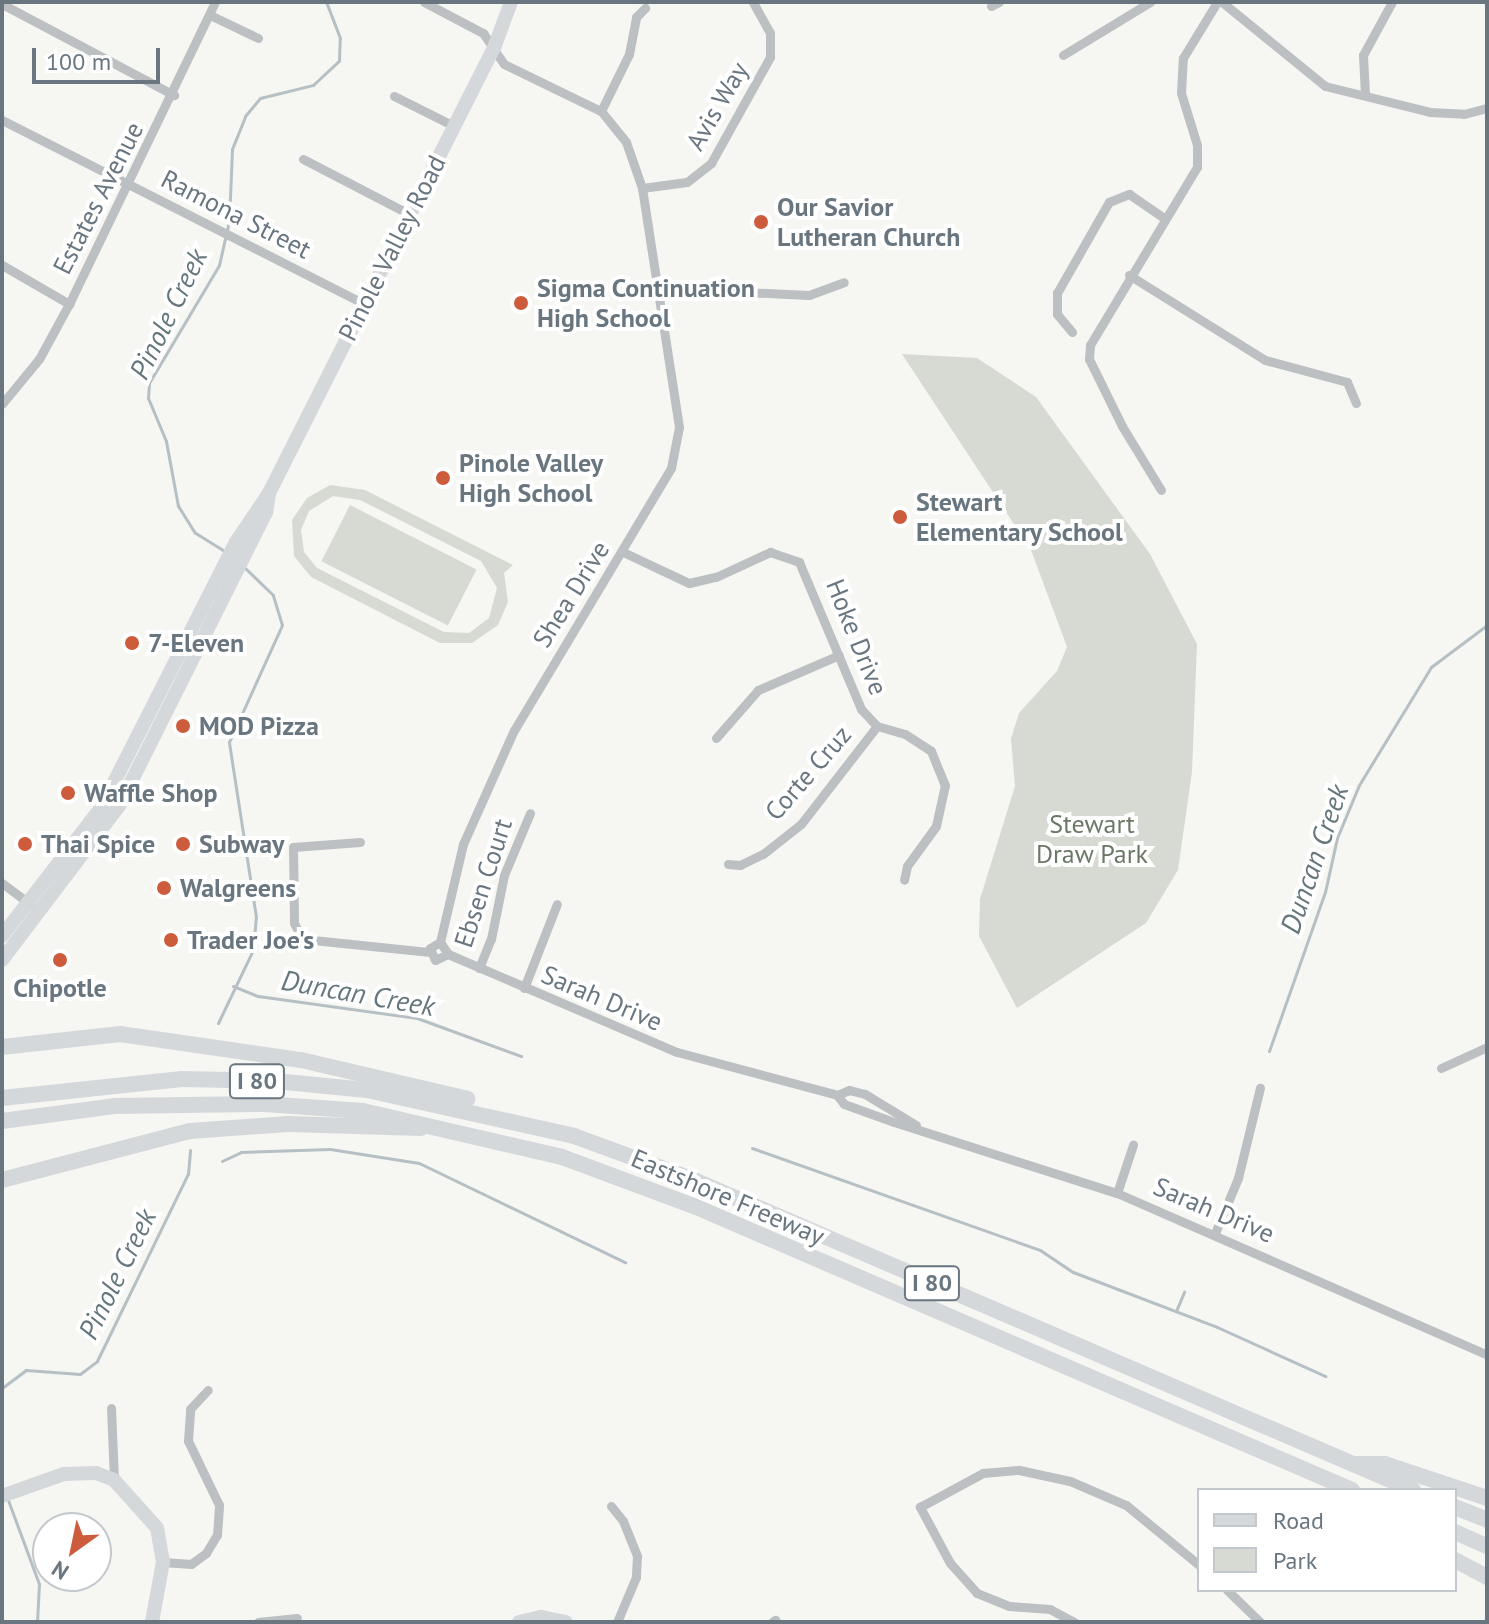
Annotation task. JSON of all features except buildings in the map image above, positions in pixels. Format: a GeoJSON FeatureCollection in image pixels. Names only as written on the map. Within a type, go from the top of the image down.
{"type":"FeatureCollection","features":[{"type":"Feature","properties":{"kind":"highway"},"geometry":{"type":"LineString","coordinates":[[2,1047],[120,1034],[397,1080],[473,1100],[509,1119]]}},
{"type":"Feature","properties":{"kind":"highway","name":"Eastshore Freeway"},"geometry":{"type":"LineString","coordinates":[[2,1098],[114,1083],[275,1081],[367,1090],[509,1119],[632,1155],[694,1180],[1408,1488]]}},
{"type":"Feature","properties":{"kind":"highway","name":"Eastshore Freeway"},"geometry":{"type":"LineString","coordinates":[[2,1121],[182,1103],[363,1111],[562,1157],[636,1182],[1347,1488]]}},
{"type":"Feature","properties":{"kind":"highway"},"geometry":{"type":"LineString","coordinates":[[2,1180],[190,1131],[288,1124],[411,1131],[430,1125]]}},
{"type":"Feature","properties":{"kind":"highway"},"geometry":{"type":"LineString","coordinates":[[1204,1429],[1228,1448],[1318,1488]]}},
{"type":"Feature","properties":{"kind":"highway"},"geometry":{"type":"LineString","coordinates":[[1348,1464],[1385,1464],[1487,1498]]}},
{"type":"Feature","properties":{"kind":"highway"},"geometry":{"type":"LineString","coordinates":[[1457,1508],[1487,1520]]}},
{"type":"Feature","properties":{"kind":"highway"},"geometry":{"type":"LineString","coordinates":[[1457,1533],[1487,1546]]}},
{"type":"Feature","properties":{"kind":"highway"},"geometry":{"type":"LineString","coordinates":[[1457,1561],[1487,1577]]}},
{"type":"Feature","properties":{"kind":"main road","name":"Pinole Valley Road"},"geometry":{"type":"LineString","coordinates":[[2,960],[101,808],[227,575],[494,48],[511,2]]}},
{"type":"Feature","properties":{"kind":"main road","name":"Pinole Valley Road"},"geometry":{"type":"LineString","coordinates":[[2,936],[34,907]]}},
{"type":"Feature","properties":{"kind":"main road"},"geometry":{"type":"LineString","coordinates":[[2,1496],[64,1474],[96,1473],[114,1480],[157,1528],[163,1562],[152,1622]]}},
{"type":"Feature","properties":{"kind":"main road"},"geometry":{"type":"LineString","coordinates":[[519,1622],[541,1617],[566,1622]]}},
{"type":"Feature","properties":{"kind":"street","name":"Estates Avenue"},"geometry":{"type":"LineString","coordinates":[[2,404],[39,359],[69,304],[174,95],[212,16],[215,2]]}},
{"type":"Feature","properties":{"kind":"street","name":"Shea Drive"},"geometry":{"type":"LineString","coordinates":[[424,2],[483,33],[504,64],[601,111],[626,142],[642,188],[677,409],[677,446],[623,552],[514,730],[463,844],[440,942]]}},
{"type":"Feature","properties":{"kind":"street","name":"Avis Way"},"geometry":{"type":"LineString","coordinates":[[642,188],[687,182],[711,163],[770,57],[770,33],[753,2]]}},
{"type":"Feature","properties":{"kind":"street"},"geometry":{"type":"LineString","coordinates":[[1063,55],[1150,2]]}},
{"type":"Feature","properties":{"kind":"street"},"geometry":{"type":"LineString","coordinates":[[1161,490],[1089,359],[1090,345],[1129,275],[1197,167],[1197,145],[1181,93],[1183,58],[1219,2],[1309,76],[1339,91],[1365,94],[1448,114],[1487,108]]}},
{"type":"Feature","properties":{"kind":"street"},"geometry":{"type":"LineString","coordinates":[[1365,94],[1363,55],[1392,2]]}},
{"type":"Feature","properties":{"kind":"street"},"geometry":{"type":"LineString","coordinates":[[2,4],[174,95]]}},
{"type":"Feature","properties":{"kind":"street"},"geometry":{"type":"LineString","coordinates":[[601,111],[629,54],[636,17],[645,8]]}},
{"type":"Feature","properties":{"kind":"street"},"geometry":{"type":"LineString","coordinates":[[212,16],[258,38]]}},
{"type":"Feature","properties":{"kind":"street"},"geometry":{"type":"LineString","coordinates":[[394,96],[454,126]]}},
{"type":"Feature","properties":{"kind":"street","name":"Ramona Street"},"geometry":{"type":"LineString","coordinates":[[2,120],[364,304]]}},
{"type":"Feature","properties":{"kind":"street"},"geometry":{"type":"LineString","coordinates":[[303,159],[409,214]]}},
{"type":"Feature","properties":{"kind":"street"},"geometry":{"type":"LineString","coordinates":[[1072,332],[1057,314],[1057,293],[1109,202],[1129,194],[1164,218]]}},
{"type":"Feature","properties":{"kind":"street"},"geometry":{"type":"LineString","coordinates":[[2,265],[69,304]]}},
{"type":"Feature","properties":{"kind":"street"},"geometry":{"type":"LineString","coordinates":[[1129,275],[1265,360],[1347,382],[1356,403]]}},
{"type":"Feature","properties":{"kind":"street"},"geometry":{"type":"LineString","coordinates":[[659,294],[809,295],[844,282]]}},
{"type":"Feature","properties":{"kind":"street","name":"Hoke Drive"},"geometry":{"type":"LineString","coordinates":[[623,552],[689,583],[716,577],[770,552],[791,556],[811,580],[861,709],[877,726]]}},
{"type":"Feature","properties":{"kind":"street"},"geometry":{"type":"LineString","coordinates":[[716,738],[758,690],[839,655]]}},
{"type":"Feature","properties":{"kind":"street"},"geometry":{"type":"LineString","coordinates":[[877,726],[905,734],[931,751],[945,785],[936,826],[907,866],[904,880]]}},
{"type":"Feature","properties":{"kind":"street","name":"Corte Cruz"},"geometry":{"type":"LineString","coordinates":[[728,864],[740,865],[763,854],[801,824],[877,726]]}},
{"type":"Feature","properties":{"kind":"street","name":"Ebsen Court"},"geometry":{"type":"LineString","coordinates":[[479,968],[491,939],[504,875],[530,813]]}},
{"type":"Feature","properties":{"kind":"street"},"geometry":{"type":"LineString","coordinates":[[360,842],[293,847],[294,923],[299,933],[313,940],[430,952],[440,942],[448,954]]}},
{"type":"Feature","properties":{"kind":"street"},"geometry":{"type":"LineString","coordinates":[[2,883],[34,907]]}},
{"type":"Feature","properties":{"kind":"street"},"geometry":{"type":"LineString","coordinates":[[524,988],[557,904]]}},
{"type":"Feature","properties":{"kind":"street","name":"Sarah Drive"},"geometry":{"type":"LineString","coordinates":[[430,952],[438,961],[448,954],[677,1052],[837,1095],[844,1104],[1117,1193],[1215,1233],[1487,1355]]}},
{"type":"Feature","properties":{"kind":"street"},"geometry":{"type":"LineString","coordinates":[[1441,1068],[1487,1047]]}},
{"type":"Feature","properties":{"kind":"street"},"geometry":{"type":"LineString","coordinates":[[1215,1233],[1238,1178],[1260,1088]]}},
{"type":"Feature","properties":{"kind":"street","name":"Sarah Drive"},"geometry":{"type":"LineString","coordinates":[[837,1095],[849,1090],[865,1094],[916,1125]]}},
{"type":"Feature","properties":{"kind":"street"},"geometry":{"type":"LineString","coordinates":[[1117,1193],[1133,1145]]}},
{"type":"Feature","properties":{"kind":"street"},"geometry":{"type":"LineString","coordinates":[[163,1562],[191,1564],[206,1553],[217,1535],[219,1505],[188,1441],[190,1409],[208,1390]]}},
{"type":"Feature","properties":{"kind":"street"},"geometry":{"type":"LineString","coordinates":[[111,1408],[114,1480]]}},
{"type":"Feature","properties":{"kind":"street"},"geometry":{"type":"LineString","coordinates":[[1074,1622],[1050,1609],[1009,1606],[977,1593],[950,1563],[920,1507],[990,1470],[1019,1470],[1070,1481],[1126,1505],[1197,1563]]}},
{"type":"Feature","properties":{"kind":"street"},"geometry":{"type":"LineString","coordinates":[[611,1506],[623,1521],[637,1556],[636,1577],[617,1622]]}},
{"type":"Feature","properties":{"kind":"street"},"geometry":{"type":"LineString","coordinates":[[1229,1592],[1260,1622]]}},
{"type":"Feature","properties":{"kind":"street"},"geometry":{"type":"LineString","coordinates":[[258,1622],[297,1618]]}},
{"type":"Feature","properties":{"kind":"green space","name":"Stewart Draw Park"},"geometry":{"type":"Polygon","coordinates":[[[902,354],[977,358],[1036,397],[1150,554],[1197,644],[1192,772],[1178,870],[1146,923],[1017,1008],[979,936],[980,899],[1015,786],[1011,739],[1019,713],[1057,671],[1067,647],[1031,550],[902,354]]]}},
{"type":"Feature","properties":{"kind":"green space"},"geometry":{"type":"Polygon","coordinates":[[[330,485],[365,490],[513,565],[504,573],[508,602],[498,625],[472,643],[440,643],[311,577],[294,556],[292,520],[307,498],[330,485]],[[333,496],[309,511],[301,530],[304,552],[317,568],[444,632],[469,633],[489,618],[497,588],[481,561],[360,500],[333,496]]]}},
{"type":"Feature","properties":{"kind":"green space"},"geometry":{"type":"Polygon","coordinates":[[[350,505],[477,569],[448,626],[321,561],[350,505]]]}},
{"type":"Feature","properties":{"kind":"waterway","name":"Pinole Creek"},"geometry":{"type":"LineString","coordinates":[[226,552],[195,533],[178,506],[166,441],[148,398],[149,383],[219,265],[229,221],[232,149],[245,116],[260,98],[313,85],[339,61],[340,38],[326,2]]}},
{"type":"Feature","properties":{"kind":"waterway","name":"Pinole Creek"},"geometry":{"type":"LineString","coordinates":[[218,1023],[253,950],[256,917],[229,742],[282,625],[273,595],[244,567]]}},
{"type":"Feature","properties":{"kind":"waterway","name":"Duncan Creek"},"geometry":{"type":"LineString","coordinates":[[1269,1051],[1325,892],[1337,838],[1359,785],[1431,667],[1487,625]]}},
{"type":"Feature","properties":{"kind":"waterway"},"geometry":{"type":"LineString","coordinates":[[222,723],[232,730]]}},
{"type":"Feature","properties":{"kind":"waterway","name":"Duncan Creek"},"geometry":{"type":"LineString","coordinates":[[233,986],[258,996],[417,1018],[521,1056]]}},
{"type":"Feature","properties":{"kind":"waterway","name":"Duncan Creek"},"geometry":{"type":"LineString","coordinates":[[752,1148],[1040,1250],[1073,1272],[1217,1327],[1325,1376]]}},
{"type":"Feature","properties":{"kind":"waterway"},"geometry":{"type":"LineString","coordinates":[[222,1161],[241,1152],[330,1149],[419,1163],[625,1262]]}},
{"type":"Feature","properties":{"kind":"waterway","name":"Pinole Creek"},"geometry":{"type":"LineString","coordinates":[[2,1388],[26,1370],[80,1374],[97,1361],[188,1174],[190,1150]]}},
{"type":"Feature","properties":{"kind":"waterway","name":"Duncan Creek"},"geometry":{"type":"LineString","coordinates":[[1176,1311],[1184,1292]]}},
{"type":"Feature","properties":{"kind":"waterway","name":"Pinole Creek"},"geometry":{"type":"LineString","coordinates":[[8,1500],[39,1584],[37,1622]]}},
{"type":"Feature","properties":{"kind":"place","name":"Our Savior Lutheran Church"},"geometry":{"type":"Point","coordinates":[761,222]}},
{"type":"Feature","properties":{"kind":"place","name":"Sigma Continuation High School"},"geometry":{"type":"Point","coordinates":[521,303]}},
{"type":"Feature","properties":{"kind":"place","name":"Pinole Valley High School"},"geometry":{"type":"Point","coordinates":[443,478]}},
{"type":"Feature","properties":{"kind":"place","name":"Stewart Elementary School"},"geometry":{"type":"Point","coordinates":[900,517]}},
{"type":"Feature","properties":{"kind":"place","name":"7-Eleven"},"geometry":{"type":"Point","coordinates":[132,643]}},
{"type":"Feature","properties":{"kind":"place","name":"MOD Pizza"},"geometry":{"type":"Point","coordinates":[183,726]}},
{"type":"Feature","properties":{"kind":"place","name":"Waffle Shop"},"geometry":{"type":"Point","coordinates":[68,793]}},
{"type":"Feature","properties":{"kind":"place","name":"Thai Spice"},"geometry":{"type":"Point","coordinates":[25,844]}},
{"type":"Feature","properties":{"kind":"place","name":"Subway"},"geometry":{"type":"Point","coordinates":[183,844]}},
{"type":"Feature","properties":{"kind":"place","name":"Walgreens"},"geometry":{"type":"Point","coordinates":[164,888]}},
{"type":"Feature","properties":{"kind":"place","name":"Trader Joe's"},"geometry":{"type":"Point","coordinates":[171,940]}},
{"type":"Feature","properties":{"kind":"place","name":"Chipotle"},"geometry":{"type":"Point","coordinates":[60,960]}}]}
